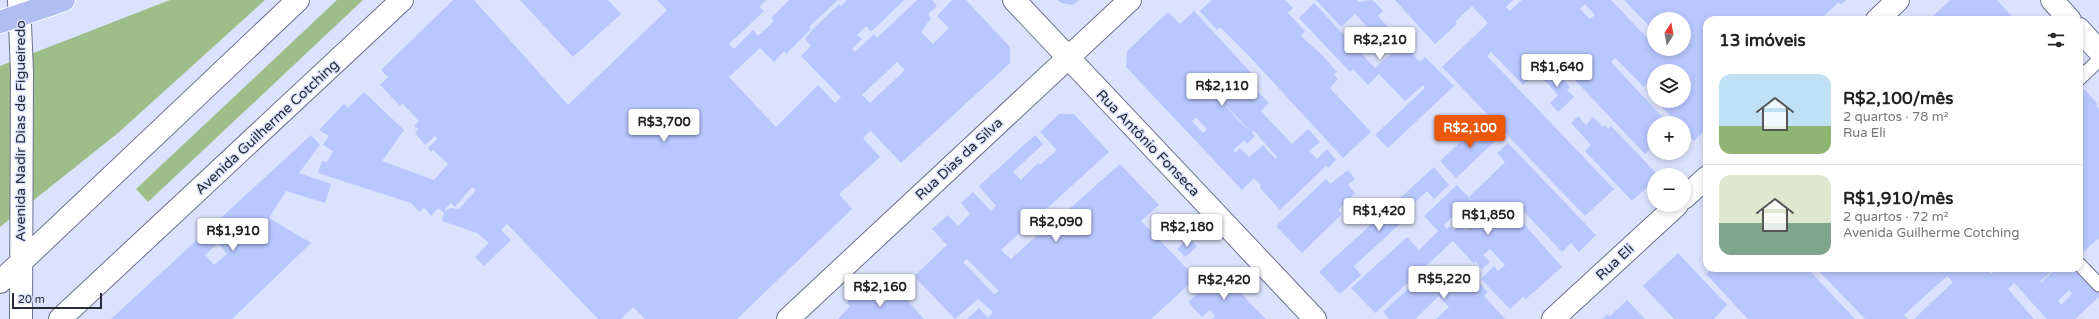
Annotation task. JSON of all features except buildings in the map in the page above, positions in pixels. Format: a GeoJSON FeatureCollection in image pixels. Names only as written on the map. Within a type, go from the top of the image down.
{"type":"FeatureCollection","features":[{"type":"Feature","properties":{"kind":"highway"},"geometry":{"type":"LineString","coordinates":[[12,13],[64,0]]}},
{"type":"Feature","properties":{"kind":"street"},"geometry":{"type":"LineString","coordinates":[[0,282],[298,0]]}},
{"type":"Feature","properties":{"kind":"street","name":"Avenida Guilherme Cotching"},"geometry":{"type":"LineString","coordinates":[[60,319],[402,0]]}},
{"type":"Feature","properties":{"kind":"street","name":"Rua Antônio Fonseca"},"geometry":{"type":"LineString","coordinates":[[1014,0],[1068,59],[1315,319]]}},
{"type":"Feature","properties":{"kind":"street","name":"Rua Dias da Silva"},"geometry":{"type":"LineString","coordinates":[[788,319],[1130,0]]}},
{"type":"Feature","properties":{"kind":"street"},"geometry":{"type":"LineString","coordinates":[[1881,16],[1898,0]]}},
{"type":"Feature","properties":{"kind":"street"},"geometry":{"type":"LineString","coordinates":[[2052,0],[2066,16]]}},
{"type":"Feature","properties":{"kind":"street","name":"Avenida Nadir Dias de Figueiredo"},"geometry":{"type":"LineString","coordinates":[[12,13],[22,72],[20,263],[21,319]]}},
{"type":"Feature","properties":{"kind":"street"},"geometry":{"type":"LineString","coordinates":[[2083,33],[2099,51]]}},
{"type":"Feature","properties":{"kind":"street"},"geometry":{"type":"LineString","coordinates":[[1691,192],[1703,181]]}},
{"type":"Feature","properties":{"kind":"street","name":"Rua Eli"},"geometry":{"type":"LineString","coordinates":[[1553,319],[1669,212]]}},
{"type":"Feature","properties":{"kind":"lane"},"geometry":{"type":"LineString","coordinates":[[2083,76],[2099,60]]}},
{"type":"Feature","properties":{"kind":"lane"},"geometry":{"type":"LineString","coordinates":[[2083,268],[2099,285]]}},
{"type":"Feature","properties":{"kind":"green space"},"geometry":{"type":"Polygon","coordinates":[[[170,0],[265,0],[118,133],[0,227],[0,66],[170,0]]]}},
{"type":"Feature","properties":{"kind":"green space"},"geometry":{"type":"Polygon","coordinates":[[[337,0],[363,0],[148,202],[136,189],[337,0]]]}}]}
